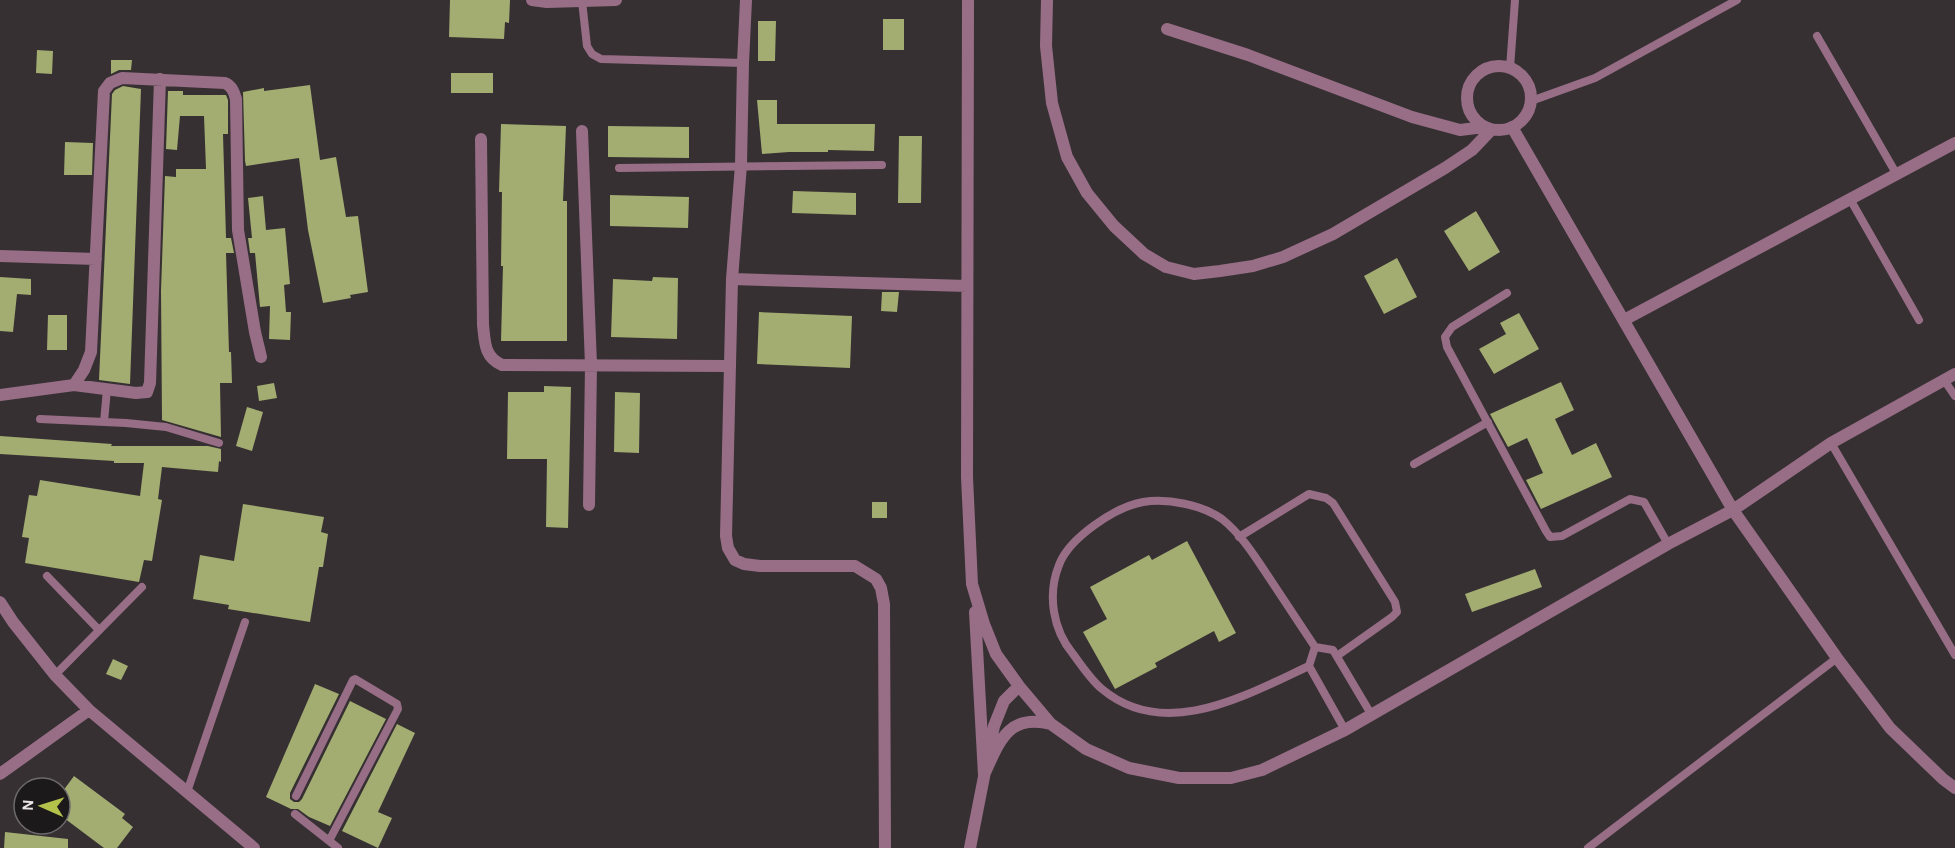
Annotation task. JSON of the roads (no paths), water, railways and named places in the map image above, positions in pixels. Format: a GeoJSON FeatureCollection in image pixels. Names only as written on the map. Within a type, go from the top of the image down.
{"type":"FeatureCollection","features":[{"type":"Feature","properties":{"kind":"street"},"geometry":{"type":"LineString","coordinates":[[532,0],[547,2],[616,0]]}},
{"type":"Feature","properties":{"kind":"street"},"geometry":{"type":"LineString","coordinates":[[747,0],[741,165],[732,279],[726,536],[728,549],[735,560],[744,564],[855,566],[876,579],[881,588],[884,604],[885,848]]}},
{"type":"Feature","properties":{"kind":"street"},"geometry":{"type":"LineString","coordinates":[[968,0],[967,477],[984,775]]}},
{"type":"Feature","properties":{"kind":"street"},"geometry":{"type":"LineString","coordinates":[[1047,0],[1046,45],[1052,103],[1066,157],[1087,193],[1114,226],[1144,254],[1166,267],[1194,274],[1253,266],[1283,257],[1333,234],[1444,168],[1472,150],[1488,128]]}},
{"type":"Feature","properties":{"kind":"street"},"geometry":{"type":"LineString","coordinates":[[1167,29],[1248,55],[1412,117],[1460,130],[1488,128],[1502,130],[1512,128],[1521,121],[1528,112],[1531,101],[1530,90],[1519,73],[1510,68],[1500,65],[1481,71],[1468,87],[1466,97],[1468,108],[1473,117],[1488,128]]}},
{"type":"Feature","properties":{"kind":"street"},"geometry":{"type":"LineString","coordinates":[[74,385],[84,370],[91,352],[104,91],[110,83],[122,78],[225,83],[233,90],[236,99],[238,230],[261,357]]}},
{"type":"Feature","properties":{"kind":"street"},"geometry":{"type":"LineString","coordinates":[[0,395],[74,385],[147,392],[150,383],[160,79]]}},
{"type":"Feature","properties":{"kind":"street"},"geometry":{"type":"LineString","coordinates":[[1512,128],[1733,510],[1890,729],[1955,788]]}},
{"type":"Feature","properties":{"kind":"street"},"geometry":{"type":"LineString","coordinates":[[582,131],[591,365],[589,506]]}},
{"type":"Feature","properties":{"kind":"street"},"geometry":{"type":"LineString","coordinates":[[481,139],[485,350],[493,361],[502,365],[729,366]]}},
{"type":"Feature","properties":{"kind":"street"},"geometry":{"type":"LineString","coordinates":[[1624,320],[1955,143]]}},
{"type":"Feature","properties":{"kind":"street"},"geometry":{"type":"LineString","coordinates":[[0,256],[96,259]]}},
{"type":"Feature","properties":{"kind":"street"},"geometry":{"type":"LineString","coordinates":[[732,279],[967,286]]}},
{"type":"Feature","properties":{"kind":"street"},"geometry":{"type":"LineString","coordinates":[[972,584],[996,654],[1018,686],[1051,724],[1086,749],[1129,768],[1179,778],[1231,778],[1262,770],[1345,730],[1668,544],[1733,510],[1831,443],[1950,377]]}},
{"type":"Feature","properties":{"kind":"street"},"geometry":{"type":"LineString","coordinates":[[0,602],[55,675],[89,710],[254,848]]}},
{"type":"Feature","properties":{"kind":"street"},"geometry":{"type":"LineString","coordinates":[[970,848],[994,726],[1004,701],[1018,686]]}},
{"type":"Feature","properties":{"kind":"street"},"geometry":{"type":"LineString","coordinates":[[0,774],[89,710]]}},
{"type":"Feature","properties":{"kind":"street"},"geometry":{"type":"LineString","coordinates":[[984,775],[1002,737],[1013,727],[1025,722],[1039,721],[1051,724]]}},
{"type":"Feature","properties":{"kind":"lane"},"geometry":{"type":"LineString","coordinates":[[1510,68],[1515,0]]}},
{"type":"Feature","properties":{"kind":"lane"},"geometry":{"type":"LineString","coordinates":[[1531,101],[1595,78],[1737,0]]}},
{"type":"Feature","properties":{"kind":"lane"},"geometry":{"type":"LineString","coordinates":[[582,1],[587,46],[592,54],[601,59],[743,63]]}},
{"type":"Feature","properties":{"kind":"lane"},"geometry":{"type":"LineString","coordinates":[[1816,36],[1897,175]]}},
{"type":"Feature","properties":{"kind":"lane"},"geometry":{"type":"LineString","coordinates":[[619,168],[882,165]]}},
{"type":"Feature","properties":{"kind":"lane"},"geometry":{"type":"LineString","coordinates":[[1850,199],[1919,320]]}},
{"type":"Feature","properties":{"kind":"lane"},"geometry":{"type":"LineString","coordinates":[[1507,293],[1452,327],[1444,337],[1550,537],[1562,536],[1630,499],[1637,499],[1644,502],[1668,544]]}},
{"type":"Feature","properties":{"kind":"lane"},"geometry":{"type":"LineString","coordinates":[[1950,377],[1955,396]]}},
{"type":"Feature","properties":{"kind":"lane"},"geometry":{"type":"LineString","coordinates":[[104,422],[107,389]]}},
{"type":"Feature","properties":{"kind":"lane"},"geometry":{"type":"LineString","coordinates":[[40,419],[166,427],[219,442]]}},
{"type":"Feature","properties":{"kind":"lane"},"geometry":{"type":"LineString","coordinates":[[1414,464],[1488,422]]}},
{"type":"Feature","properties":{"kind":"lane"},"geometry":{"type":"LineString","coordinates":[[1831,443],[1955,655]]}},
{"type":"Feature","properties":{"kind":"lane"},"geometry":{"type":"LineString","coordinates":[[1239,537],[1309,494],[1326,498],[1333,503],[1395,602],[1397,612],[1337,656]]}},
{"type":"Feature","properties":{"kind":"lane"},"geometry":{"type":"LineString","coordinates":[[1309,666],[1206,710],[1166,714],[1130,708],[1101,689],[1070,651],[1056,623],[1052,596],[1059,564],[1075,540],[1119,511],[1144,502],[1172,502],[1199,508],[1221,519],[1248,546],[1315,647],[1333,650],[1371,714]]}},
{"type":"Feature","properties":{"kind":"lane"},"geometry":{"type":"LineString","coordinates":[[46,576],[99,630]]}},
{"type":"Feature","properties":{"kind":"lane"},"geometry":{"type":"LineString","coordinates":[[55,675],[142,587]]}},
{"type":"Feature","properties":{"kind":"lane"},"geometry":{"type":"LineString","coordinates":[[187,792],[244,622]]}},
{"type":"Feature","properties":{"kind":"lane"},"geometry":{"type":"LineString","coordinates":[[1315,647],[1309,666],[1345,730]]}},
{"type":"Feature","properties":{"kind":"lane"},"geometry":{"type":"LineString","coordinates":[[1588,848],[1837,658]]}},
{"type":"Feature","properties":{"kind":"lane"},"geometry":{"type":"LineString","coordinates":[[296,796],[354,679],[397,704],[398,709],[329,841]]}},
{"type":"Feature","properties":{"kind":"lane"},"geometry":{"type":"LineString","coordinates":[[295,814],[338,848]]}}]}
